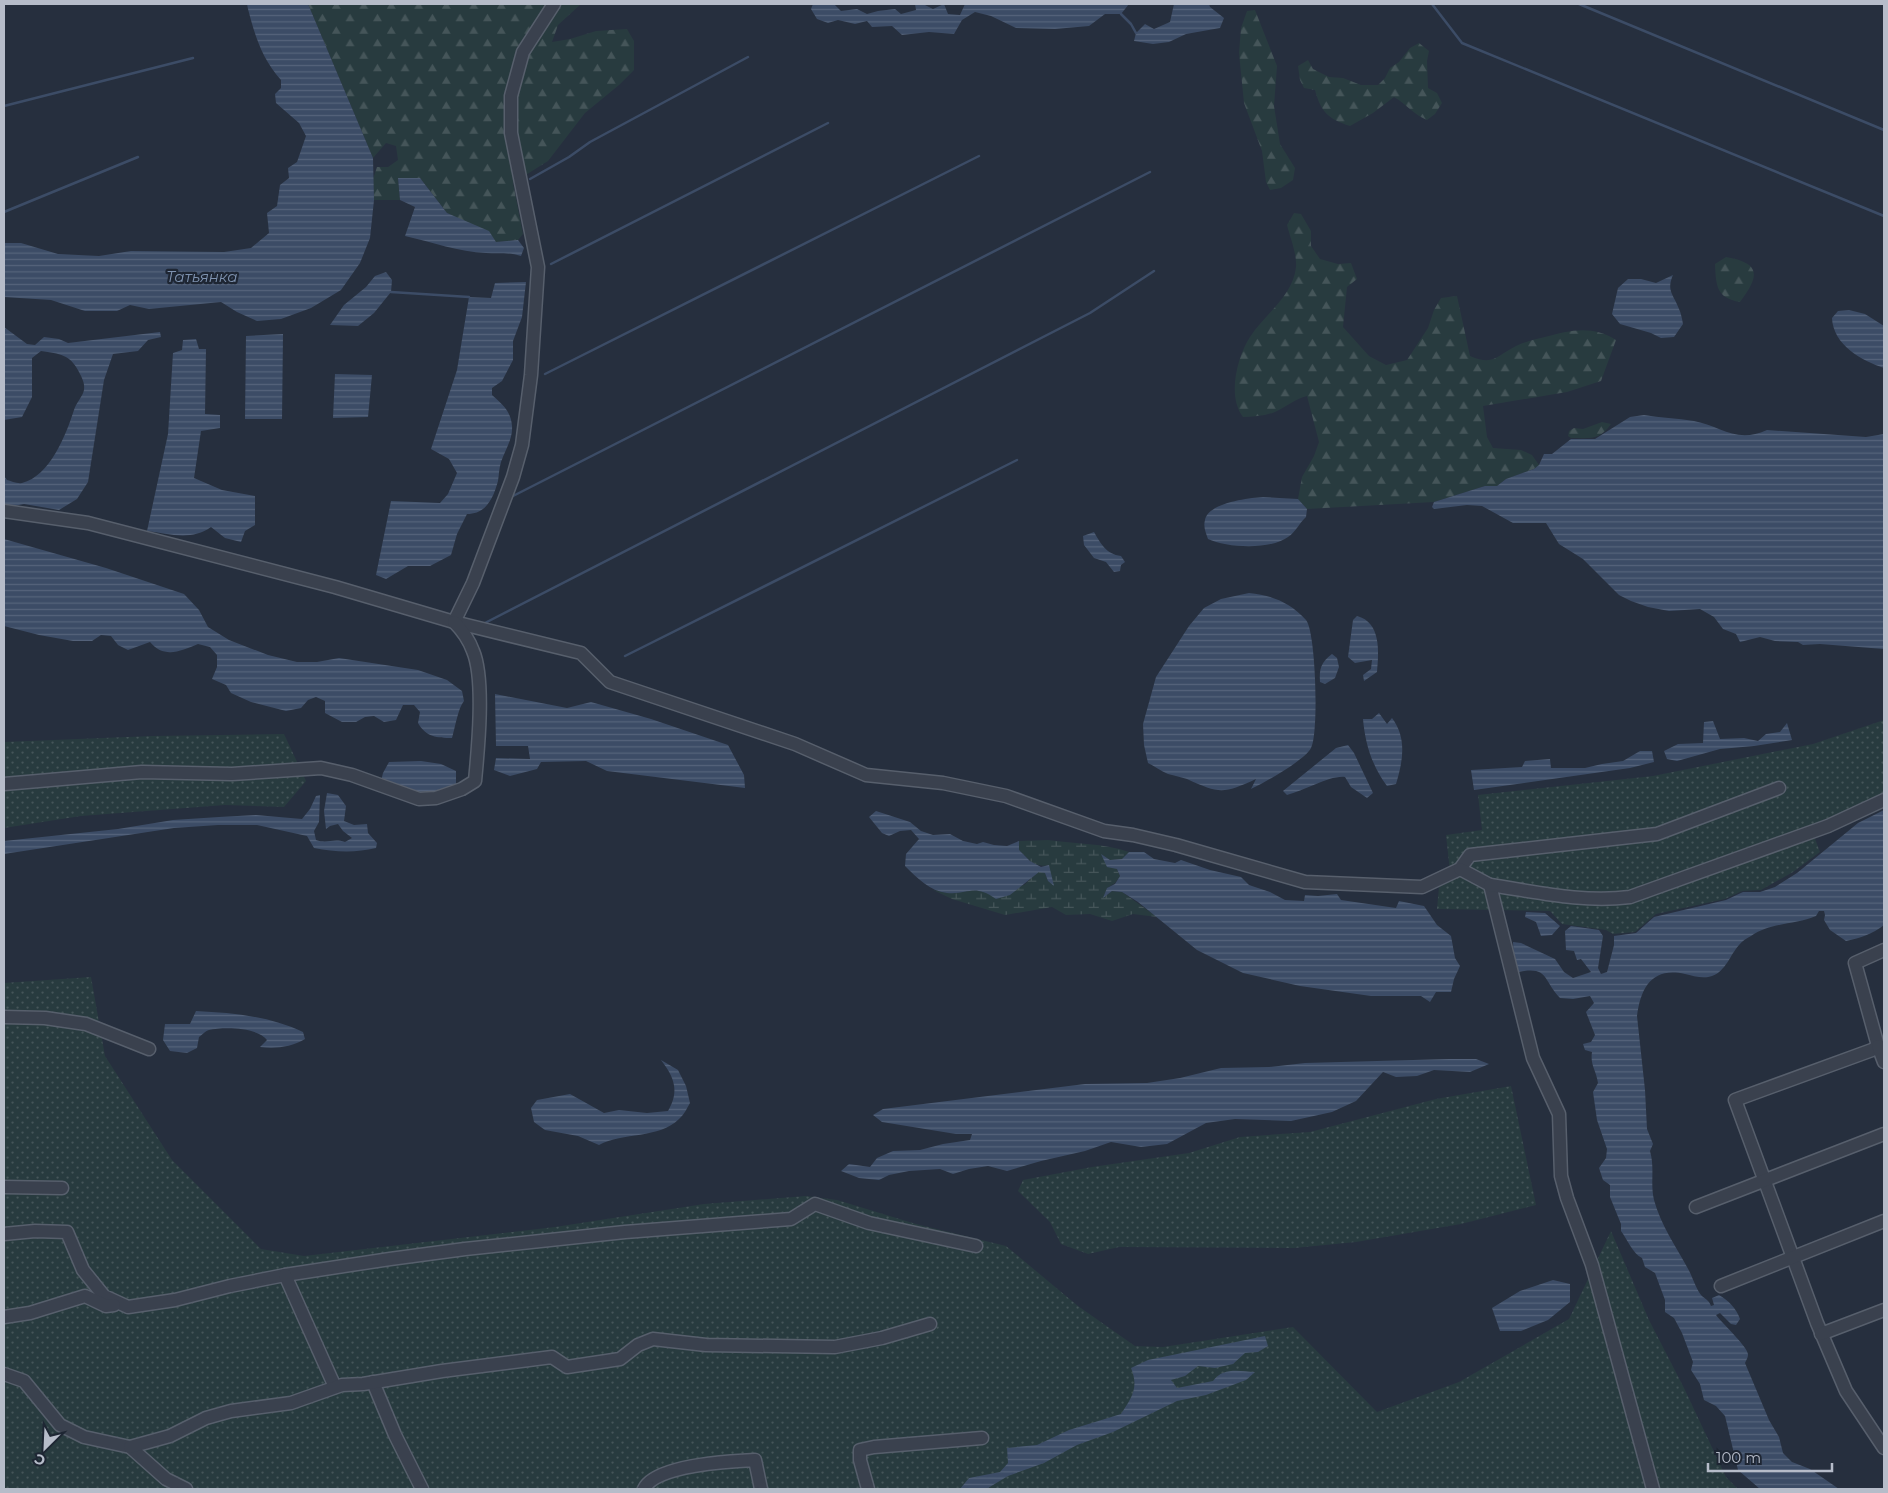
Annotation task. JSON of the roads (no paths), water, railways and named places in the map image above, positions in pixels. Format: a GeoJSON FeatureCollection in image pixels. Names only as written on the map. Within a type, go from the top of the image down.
{"type":"FeatureCollection","features":[{"type":"Feature","properties":{"kind":"street"},"geometry":{"type":"LineString","coordinates":[[454,622],[473,583],[513,477],[522,445],[531,375],[538,267],[511,133],[511,96],[523,52],[554,4]]}},
{"type":"Feature","properties":{"kind":"street"},"geometry":{"type":"LineString","coordinates":[[4,511],[88,523],[335,587],[454,622],[581,653],[610,682],[795,744],[866,775],[943,783],[1006,796],[1104,831],[1133,835],[1176,845],[1305,882],[1422,886],[1460,869],[1470,855],[1657,834],[1779,788]]}},
{"type":"Feature","properties":{"kind":"street"},"geometry":{"type":"LineString","coordinates":[[4,784],[142,772],[232,774],[321,768],[352,775],[419,798],[436,798],[462,789],[475,781],[479,680],[474,652],[463,631],[454,622]]}},
{"type":"Feature","properties":{"kind":"street"},"geometry":{"type":"LineString","coordinates":[[1460,869],[1490,885],[1570,897],[1607,900],[1630,897],[1828,826],[1884,800]]}},
{"type":"Feature","properties":{"kind":"street"},"geometry":{"type":"LineString","coordinates":[[1490,885],[1533,1058],[1558,1114],[1561,1176],[1567,1198],[1592,1265],[1653,1489]]}},
{"type":"Feature","properties":{"kind":"street"},"geometry":{"type":"LineString","coordinates":[[1884,950],[1855,963],[1884,1062]]}},
{"type":"Feature","properties":{"kind":"street"},"geometry":{"type":"LineString","coordinates":[[4,1017],[46,1018],[86,1024],[149,1049]]}},
{"type":"Feature","properties":{"kind":"street"},"geometry":{"type":"LineString","coordinates":[[1878,1046],[1872,1050],[1735,1100],[1821,1334],[1846,1391],[1884,1448]]}},
{"type":"Feature","properties":{"kind":"street"},"geometry":{"type":"LineString","coordinates":[[1696,1208],[1884,1134]]}},
{"type":"Feature","properties":{"kind":"street"},"geometry":{"type":"LineString","coordinates":[[4,1187],[62,1188]]}},
{"type":"Feature","properties":{"kind":"street"},"geometry":{"type":"LineString","coordinates":[[4,1234],[67,1232],[83,1270],[104,1296],[128,1307],[175,1300],[285,1275],[465,1249],[625,1232],[791,1219],[815,1204],[869,1223],[976,1246]]}},
{"type":"Feature","properties":{"kind":"street"},"geometry":{"type":"LineString","coordinates":[[1721,1286],[1884,1220]]}},
{"type":"Feature","properties":{"kind":"street"},"geometry":{"type":"LineString","coordinates":[[285,1275],[335,1387]]}},
{"type":"Feature","properties":{"kind":"street"},"geometry":{"type":"LineString","coordinates":[[4,1316],[30,1313],[85,1296],[106,1306],[121,1304]]}},
{"type":"Feature","properties":{"kind":"street"},"geometry":{"type":"LineString","coordinates":[[1821,1334],[1884,1310]]}},
{"type":"Feature","properties":{"kind":"street"},"geometry":{"type":"LineString","coordinates":[[4,1374],[24,1381],[60,1425],[84,1437],[130,1447],[170,1436],[206,1418],[231,1411],[291,1404],[342,1385],[552,1358],[567,1367],[620,1359],[638,1345],[653,1339],[706,1345],[835,1347],[882,1338],[930,1324]]}},
{"type":"Feature","properties":{"kind":"street"},"geometry":{"type":"LineString","coordinates":[[374,1382],[396,1435],[422,1489]]}},
{"type":"Feature","properties":{"kind":"street"},"geometry":{"type":"LineString","coordinates":[[868,1489],[860,1460],[860,1450],[874,1447],[982,1438]]}},
{"type":"Feature","properties":{"kind":"street"},"geometry":{"type":"LineString","coordinates":[[130,1447],[166,1479],[186,1489]]}},
{"type":"Feature","properties":{"kind":"street"},"geometry":{"type":"LineString","coordinates":[[644,1489],[646,1484],[667,1473],[713,1462],[755,1460],[761,1489]]}},
{"type":"Feature","properties":{"kind":"water","name":"Татьянка"},"geometry":{"type":"Polygon","coordinates":[[[247,4],[308,4],[373,158],[374,200],[370,238],[360,263],[341,290],[311,308],[281,319],[257,321],[221,302],[149,309],[130,305],[117,311],[85,311],[51,300],[4,297],[4,243],[21,243],[58,254],[99,256],[131,251],[224,252],[251,248],[269,233],[267,213],[277,206],[280,185],[289,178],[288,168],[297,162],[306,136],[299,123],[276,103],[275,94],[281,88],[281,80],[274,72],[260,47],[247,4]]]}},
{"type":"Feature","properties":{"kind":"water"},"geometry":{"type":"Polygon","coordinates":[[[813,4],[834,4],[841,11],[857,9],[867,14],[895,9],[901,14],[916,10],[915,4],[923,4],[933,9],[944,4],[948,14],[960,15],[965,4],[1129,4],[1121,14],[1105,14],[1089,26],[1055,29],[1016,28],[991,16],[975,12],[962,20],[954,34],[929,32],[902,35],[892,26],[872,27],[867,21],[855,24],[838,20],[828,23],[817,19],[811,9],[813,4]]]}},
{"type":"Feature","properties":{"kind":"water"},"geometry":{"type":"Polygon","coordinates":[[[1174,4],[1209,4],[1210,7],[1224,18],[1220,28],[1186,34],[1169,42],[1153,44],[1134,41],[1136,33],[1145,24],[1154,29],[1170,22],[1174,4]]]}},
{"type":"Feature","properties":{"kind":"water"},"geometry":{"type":"Polygon","coordinates":[[[398,178],[420,178],[447,213],[489,231],[496,242],[518,240],[524,248],[521,256],[466,251],[405,236],[415,207],[400,200],[398,178]]]}},
{"type":"Feature","properties":{"kind":"water"},"geometry":{"type":"Polygon","coordinates":[[[386,272],[392,280],[391,292],[374,313],[358,326],[330,325],[344,305],[366,287],[375,276],[386,272]]]}},
{"type":"Feature","properties":{"kind":"water"},"geometry":{"type":"Polygon","coordinates":[[[1673,275],[1670,285],[1683,324],[1674,337],[1661,338],[1651,333],[1620,324],[1612,314],[1618,288],[1628,279],[1641,279],[1656,283],[1673,275]]]}},
{"type":"Feature","properties":{"kind":"water"},"geometry":{"type":"Polygon","coordinates":[[[526,282],[522,317],[513,341],[513,360],[502,381],[492,388],[492,395],[510,416],[512,431],[499,469],[494,494],[484,508],[467,514],[457,534],[451,555],[430,566],[408,566],[386,579],[376,575],[391,501],[440,503],[448,494],[457,473],[449,459],[431,449],[457,370],[469,297],[491,298],[495,283],[526,282]]]}},
{"type":"Feature","properties":{"kind":"water"},"geometry":{"type":"Polygon","coordinates":[[[1849,310],[1865,314],[1884,326],[1884,368],[1850,351],[1837,336],[1832,318],[1838,311],[1849,310]]]}},
{"type":"Feature","properties":{"kind":"water"},"geometry":{"type":"Polygon","coordinates":[[[4,327],[27,344],[35,345],[44,337],[59,339],[68,343],[160,332],[161,337],[148,340],[138,351],[113,354],[104,380],[88,482],[77,499],[59,510],[24,504],[4,508],[4,476],[7,480],[22,483],[32,479],[49,463],[56,453],[83,392],[83,381],[76,366],[68,358],[59,354],[41,351],[32,358],[32,397],[22,417],[4,420],[4,327]]]}},
{"type":"Feature","properties":{"kind":"water"},"geometry":{"type":"Polygon","coordinates":[[[283,334],[282,419],[245,419],[246,336],[283,334]]]}},
{"type":"Feature","properties":{"kind":"water"},"geometry":{"type":"Polygon","coordinates":[[[196,339],[199,349],[206,349],[205,414],[220,415],[220,428],[201,431],[194,478],[222,490],[255,496],[255,525],[245,531],[241,542],[225,538],[211,527],[196,534],[188,535],[172,535],[147,531],[168,434],[173,353],[182,350],[183,340],[196,339]]]}},
{"type":"Feature","properties":{"kind":"water"},"geometry":{"type":"Polygon","coordinates":[[[335,374],[372,375],[368,417],[333,418],[335,374]]]}},
{"type":"Feature","properties":{"kind":"water"},"geometry":{"type":"Polygon","coordinates":[[[1644,415],[1704,423],[1737,435],[1756,434],[1767,430],[1866,437],[1884,434],[1884,649],[1820,644],[1803,645],[1798,642],[1775,641],[1760,637],[1740,642],[1736,634],[1723,629],[1714,617],[1700,609],[1669,611],[1648,607],[1619,595],[1583,559],[1559,544],[1546,523],[1513,523],[1482,506],[1467,505],[1434,509],[1432,507],[1434,502],[1485,486],[1497,486],[1506,479],[1534,469],[1539,465],[1544,454],[1552,454],[1571,439],[1595,439],[1630,417],[1644,415]]]}},
{"type":"Feature","properties":{"kind":"water"},"geometry":{"type":"Polygon","coordinates":[[[1263,497],[1298,499],[1307,509],[1306,517],[1291,535],[1271,544],[1237,546],[1208,539],[1204,523],[1208,514],[1213,509],[1230,502],[1263,497]]]}},
{"type":"Feature","properties":{"kind":"water"},"geometry":{"type":"Polygon","coordinates":[[[1094,532],[1104,548],[1111,553],[1121,556],[1125,562],[1121,565],[1120,571],[1114,572],[1106,562],[1094,558],[1084,545],[1083,536],[1094,532]]]}},
{"type":"Feature","properties":{"kind":"water"},"geometry":{"type":"Polygon","coordinates":[[[4,539],[106,568],[184,594],[199,610],[208,627],[229,640],[268,655],[297,662],[317,662],[339,658],[418,670],[447,680],[462,691],[464,701],[458,713],[452,738],[437,737],[428,734],[421,728],[418,723],[420,712],[414,705],[403,705],[396,720],[384,722],[374,716],[365,717],[356,722],[342,722],[325,713],[325,701],[316,697],[308,700],[301,708],[286,711],[251,702],[231,693],[226,685],[212,679],[217,667],[217,655],[210,647],[198,644],[179,651],[167,652],[155,647],[150,642],[128,650],[118,645],[111,636],[101,635],[92,641],[73,641],[4,626],[4,539]]]}},
{"type":"Feature","properties":{"kind":"water"},"geometry":{"type":"Polygon","coordinates":[[[1249,593],[1280,600],[1293,608],[1306,620],[1312,643],[1314,662],[1316,705],[1313,739],[1311,748],[1301,759],[1257,786],[1251,789],[1256,779],[1228,790],[1215,790],[1168,774],[1148,763],[1144,745],[1143,724],[1156,677],[1189,626],[1204,608],[1221,599],[1249,593]]]}},
{"type":"Feature","properties":{"kind":"water"},"geometry":{"type":"Polygon","coordinates":[[[1357,616],[1371,624],[1378,647],[1377,672],[1364,681],[1363,675],[1371,669],[1372,660],[1355,663],[1348,657],[1353,620],[1357,616]]]}},
{"type":"Feature","properties":{"kind":"water"},"geometry":{"type":"Polygon","coordinates":[[[1332,654],[1337,658],[1339,667],[1335,678],[1325,684],[1320,682],[1320,670],[1325,660],[1332,654]]]}},
{"type":"Feature","properties":{"kind":"water"},"geometry":{"type":"Polygon","coordinates":[[[495,694],[567,708],[591,702],[651,719],[728,745],[744,775],[745,788],[607,771],[586,761],[541,762],[537,769],[510,776],[494,770],[496,758],[530,759],[528,746],[496,746],[495,694]]]}},
{"type":"Feature","properties":{"kind":"water"},"geometry":{"type":"Polygon","coordinates":[[[1379,713],[1387,724],[1392,718],[1397,726],[1402,742],[1402,758],[1396,784],[1387,786],[1370,754],[1365,737],[1363,719],[1372,719],[1379,713]]]}},
{"type":"Feature","properties":{"kind":"water"},"geometry":{"type":"Polygon","coordinates":[[[1713,721],[1720,739],[1744,738],[1758,741],[1766,734],[1780,732],[1787,723],[1792,740],[1720,749],[1677,761],[1667,759],[1664,751],[1678,744],[1703,743],[1704,722],[1713,721]]]}},
{"type":"Feature","properties":{"kind":"water"},"geometry":{"type":"Polygon","coordinates":[[[1348,745],[1354,753],[1373,793],[1367,798],[1351,787],[1345,777],[1332,778],[1287,795],[1283,791],[1336,748],[1348,745]]]}},
{"type":"Feature","properties":{"kind":"water"},"geometry":{"type":"Polygon","coordinates":[[[1640,751],[1652,751],[1654,762],[1630,768],[1474,790],[1471,770],[1522,767],[1525,761],[1550,759],[1551,768],[1585,768],[1623,761],[1640,751]]]}},
{"type":"Feature","properties":{"kind":"water"},"geometry":{"type":"Polygon","coordinates":[[[421,761],[441,764],[456,771],[456,787],[423,796],[381,781],[389,762],[421,761]]]}},
{"type":"Feature","properties":{"kind":"water"},"geometry":{"type":"Polygon","coordinates":[[[327,793],[338,795],[346,806],[344,821],[354,825],[367,824],[368,833],[377,843],[376,848],[337,851],[314,848],[307,836],[257,825],[218,825],[174,828],[4,854],[4,841],[118,829],[173,820],[256,815],[302,819],[310,809],[316,796],[320,795],[319,822],[314,831],[316,840],[345,842],[352,838],[338,824],[326,829],[324,811],[327,793]]]}},
{"type":"Feature","properties":{"kind":"water"},"geometry":{"type":"Polygon","coordinates":[[[1884,810],[1884,925],[1866,935],[1846,941],[1830,930],[1824,920],[1824,911],[1819,911],[1816,916],[1767,928],[1746,939],[1739,945],[1717,974],[1702,977],[1665,973],[1657,976],[1650,981],[1639,1005],[1637,1016],[1647,1129],[1653,1144],[1650,1151],[1653,1194],[1660,1218],[1701,1295],[1711,1306],[1714,1305],[1712,1298],[1719,1295],[1732,1305],[1736,1311],[1740,1319],[1736,1325],[1731,1324],[1720,1313],[1716,1315],[1740,1341],[1747,1352],[1748,1356],[1745,1363],[1769,1420],[1779,1437],[1783,1453],[1792,1462],[1810,1469],[1839,1489],[1760,1489],[1738,1470],[1725,1416],[1716,1406],[1704,1400],[1700,1384],[1691,1370],[1693,1362],[1682,1333],[1674,1318],[1665,1312],[1665,1300],[1655,1273],[1645,1267],[1642,1258],[1633,1250],[1621,1231],[1621,1224],[1610,1197],[1610,1185],[1603,1180],[1599,1168],[1606,1158],[1607,1149],[1597,1120],[1593,1092],[1598,1083],[1592,1064],[1592,1052],[1585,1050],[1583,1044],[1591,1042],[1595,1035],[1586,1012],[1594,1003],[1590,996],[1573,999],[1560,998],[1540,973],[1535,971],[1518,972],[1514,960],[1513,942],[1521,943],[1555,959],[1564,972],[1573,978],[1591,972],[1581,959],[1577,960],[1574,951],[1566,950],[1565,931],[1571,926],[1599,930],[1603,936],[1598,968],[1601,974],[1607,972],[1614,945],[1614,936],[1636,933],[1654,917],[1726,900],[1743,892],[1760,892],[1775,887],[1797,873],[1858,823],[1884,810]]]}},
{"type":"Feature","properties":{"kind":"water"},"geometry":{"type":"Polygon","coordinates":[[[876,811],[910,822],[921,831],[933,835],[950,834],[963,841],[977,844],[983,842],[1007,846],[1019,841],[1019,850],[1030,861],[1041,867],[1049,865],[1054,886],[1048,881],[1045,873],[1039,872],[1010,895],[996,899],[988,894],[976,891],[947,893],[935,890],[905,866],[906,854],[919,839],[911,830],[900,831],[889,836],[882,833],[869,817],[876,811]]]}},
{"type":"Feature","properties":{"kind":"water"},"geometry":{"type":"Polygon","coordinates":[[[1129,852],[1144,852],[1154,859],[1175,863],[1181,860],[1210,870],[1241,877],[1249,885],[1270,892],[1285,900],[1304,901],[1305,895],[1337,894],[1341,900],[1396,908],[1399,901],[1424,906],[1437,925],[1451,936],[1455,958],[1460,966],[1451,992],[1436,992],[1430,1002],[1421,996],[1371,996],[1300,986],[1243,973],[1197,950],[1138,902],[1122,892],[1112,891],[1103,898],[1107,888],[1115,884],[1120,876],[1117,869],[1107,867],[1101,854],[1110,860],[1122,859],[1129,852]]]}},
{"type":"Feature","properties":{"kind":"water"},"geometry":{"type":"Polygon","coordinates":[[[1526,912],[1545,913],[1560,926],[1552,935],[1541,936],[1536,922],[1525,917],[1526,912]]]}},
{"type":"Feature","properties":{"kind":"water"},"geometry":{"type":"Polygon","coordinates":[[[196,1011],[238,1014],[277,1022],[303,1032],[305,1039],[283,1047],[260,1047],[267,1040],[256,1033],[231,1028],[215,1029],[199,1037],[197,1048],[187,1053],[170,1051],[163,1040],[165,1024],[190,1024],[196,1011]]]}},
{"type":"Feature","properties":{"kind":"water"},"geometry":{"type":"Polygon","coordinates":[[[1476,1059],[1489,1064],[1470,1072],[1434,1070],[1417,1076],[1396,1077],[1383,1072],[1356,1101],[1332,1112],[1291,1121],[1235,1119],[1206,1123],[1167,1144],[1141,1147],[1111,1142],[1085,1151],[1007,1171],[988,1166],[953,1174],[940,1169],[909,1171],[889,1175],[879,1180],[859,1178],[841,1171],[849,1164],[870,1167],[877,1158],[893,1151],[920,1150],[970,1140],[972,1134],[956,1134],[882,1122],[873,1115],[883,1109],[1085,1084],[1147,1083],[1180,1078],[1221,1068],[1269,1067],[1305,1063],[1476,1059]]]}},
{"type":"Feature","properties":{"kind":"water"},"geometry":{"type":"Polygon","coordinates":[[[661,1060],[678,1070],[686,1086],[690,1103],[679,1119],[661,1130],[619,1138],[599,1145],[578,1136],[545,1130],[534,1122],[531,1108],[537,1100],[570,1094],[604,1113],[619,1110],[647,1113],[668,1111],[674,1097],[674,1084],[661,1060]]]}},
{"type":"Feature","properties":{"kind":"water"},"geometry":{"type":"Polygon","coordinates":[[[1553,1280],[1570,1284],[1570,1302],[1548,1320],[1521,1331],[1500,1331],[1492,1308],[1520,1291],[1553,1280]]]}},
{"type":"Feature","properties":{"kind":"water"},"geometry":{"type":"Polygon","coordinates":[[[1265,1336],[1268,1346],[1258,1352],[1245,1353],[1233,1364],[1215,1368],[1198,1366],[1185,1376],[1171,1380],[1177,1388],[1213,1381],[1226,1372],[1255,1372],[1246,1380],[1206,1395],[1177,1401],[1113,1432],[1077,1445],[1044,1463],[1008,1476],[988,1488],[960,1489],[969,1478],[1000,1472],[1008,1463],[1007,1448],[1037,1445],[1069,1430],[1121,1414],[1133,1392],[1134,1381],[1131,1368],[1148,1360],[1265,1336]]]}},
{"type":"Feature","properties":{"kind":"waterway"},"geometry":{"type":"LineString","coordinates":[[1432,4],[1462,43],[1884,216]]}},
{"type":"Feature","properties":{"kind":"waterway"},"geometry":{"type":"LineString","coordinates":[[1579,4],[1884,130]]}},
{"type":"Feature","properties":{"kind":"waterway"},"geometry":{"type":"LineString","coordinates":[[1121,14],[1131,24],[1136,33]]}},
{"type":"Feature","properties":{"kind":"waterway"},"geometry":{"type":"LineString","coordinates":[[530,179],[569,157],[590,142],[748,57]]}},
{"type":"Feature","properties":{"kind":"waterway"},"geometry":{"type":"LineString","coordinates":[[4,106],[193,58]]}},
{"type":"Feature","properties":{"kind":"waterway"},"geometry":{"type":"LineString","coordinates":[[551,264],[828,123]]}},
{"type":"Feature","properties":{"kind":"waterway"},"geometry":{"type":"LineString","coordinates":[[545,374],[979,156]]}},
{"type":"Feature","properties":{"kind":"waterway"},"geometry":{"type":"LineString","coordinates":[[4,212],[138,157]]}},
{"type":"Feature","properties":{"kind":"waterway"},"geometry":{"type":"LineString","coordinates":[[513,496],[1150,172]]}},
{"type":"Feature","properties":{"kind":"waterway"},"geometry":{"type":"LineString","coordinates":[[483,624],[1090,313],[1154,271]]}},
{"type":"Feature","properties":{"kind":"waterway"},"geometry":{"type":"LineString","coordinates":[[391,292],[469,297]]}},
{"type":"Feature","properties":{"kind":"waterway"},"geometry":{"type":"LineString","coordinates":[[625,656],[1017,460]]}}]}
